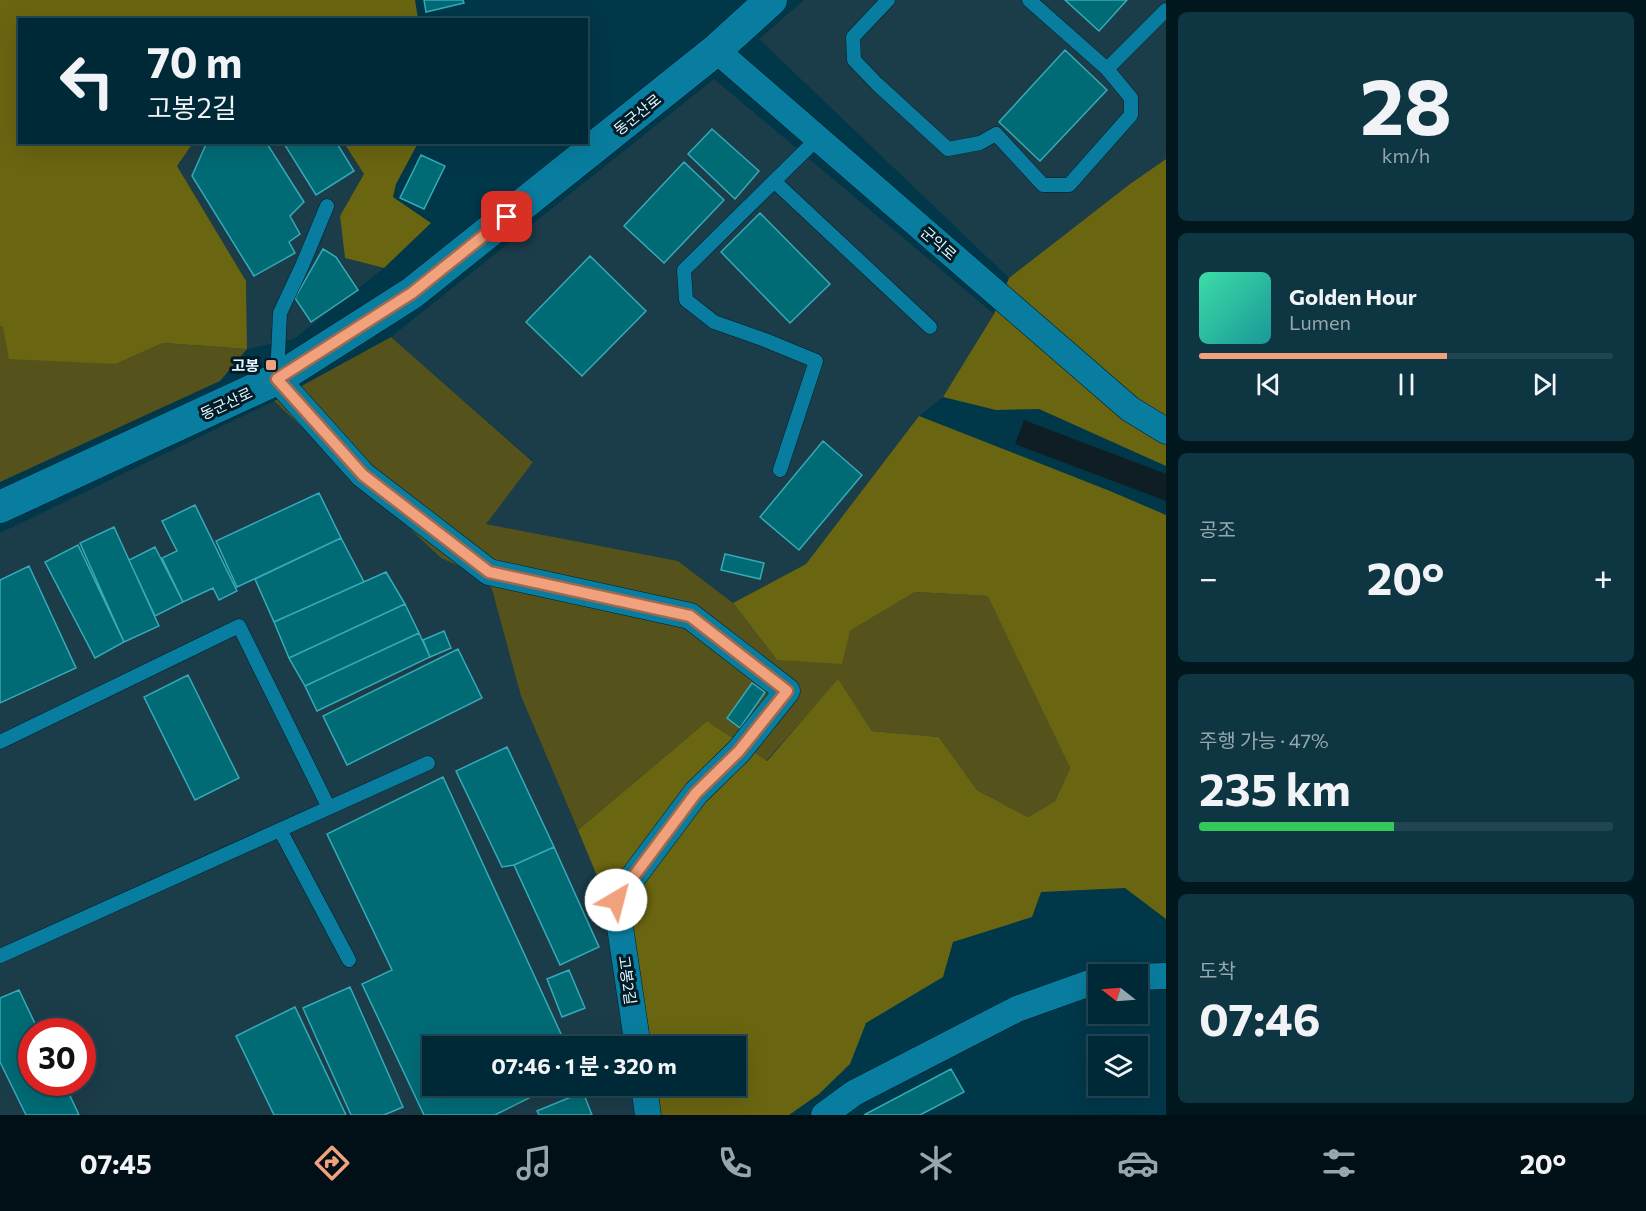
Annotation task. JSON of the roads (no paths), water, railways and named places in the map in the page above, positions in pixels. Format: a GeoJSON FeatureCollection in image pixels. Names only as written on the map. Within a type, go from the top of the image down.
{"type":"FeatureCollection","features":[{"type":"Feature","properties":{"kind":"street","name":"동군산로"},"geometry":{"type":"LineString","coordinates":[[0,507],[277,379],[412,293],[716,50],[771,0]]}},
{"type":"Feature","properties":{"kind":"street","name":"군익로"},"geometry":{"type":"LineString","coordinates":[[716,50],[1130,410],[1166,431]]}},
{"type":"Feature","properties":{"kind":"street","name":"고봉2길"},"geometry":{"type":"LineString","coordinates":[[277,379],[363,475],[489,572],[690,616],[787,691],[739,751],[696,793],[616,900],[636,1036]]}},
{"type":"Feature","properties":{"kind":"street"},"geometry":{"type":"LineString","coordinates":[[1148,977],[1166,976]]}},
{"type":"Feature","properties":{"kind":"street"},"geometry":{"type":"LineString","coordinates":[[824,1115],[854,1093],[1017,1009],[1088,984]]}},
{"type":"Feature","properties":{"kind":"street"},"geometry":{"type":"LineString","coordinates":[[645,1096],[648,1115]]}},
{"type":"Feature","properties":{"kind":"lane"},"geometry":{"type":"LineString","coordinates":[[888,0],[853,37],[854,60],[877,84],[948,149],[980,143],[996,134],[1043,185],[1069,185],[1131,115],[1131,98],[1107,69],[1029,0]]}},
{"type":"Feature","properties":{"kind":"lane"},"geometry":{"type":"LineString","coordinates":[[1107,69],[1166,10]]}},
{"type":"Feature","properties":{"kind":"lane"},"geometry":{"type":"LineString","coordinates":[[780,470],[816,361],[714,322],[686,300],[684,270],[818,138]]}},
{"type":"Feature","properties":{"kind":"lane"},"geometry":{"type":"LineString","coordinates":[[774,181],[930,327]]}},
{"type":"Feature","properties":{"kind":"lane"},"geometry":{"type":"LineString","coordinates":[[277,379],[279,313],[327,206]]}},
{"type":"Feature","properties":{"kind":"lane"},"geometry":{"type":"LineString","coordinates":[[0,742],[238,626],[329,808]]}},
{"type":"Feature","properties":{"kind":"lane"},"geometry":{"type":"LineString","coordinates":[[0,956],[428,763]]}},
{"type":"Feature","properties":{"kind":"lane"},"geometry":{"type":"LineString","coordinates":[[280,830],[349,960]]}},
{"type":"Feature","properties":{"kind":"place","name":"고봉"},"geometry":{"type":"Point","coordinates":[271,365]}}]}
